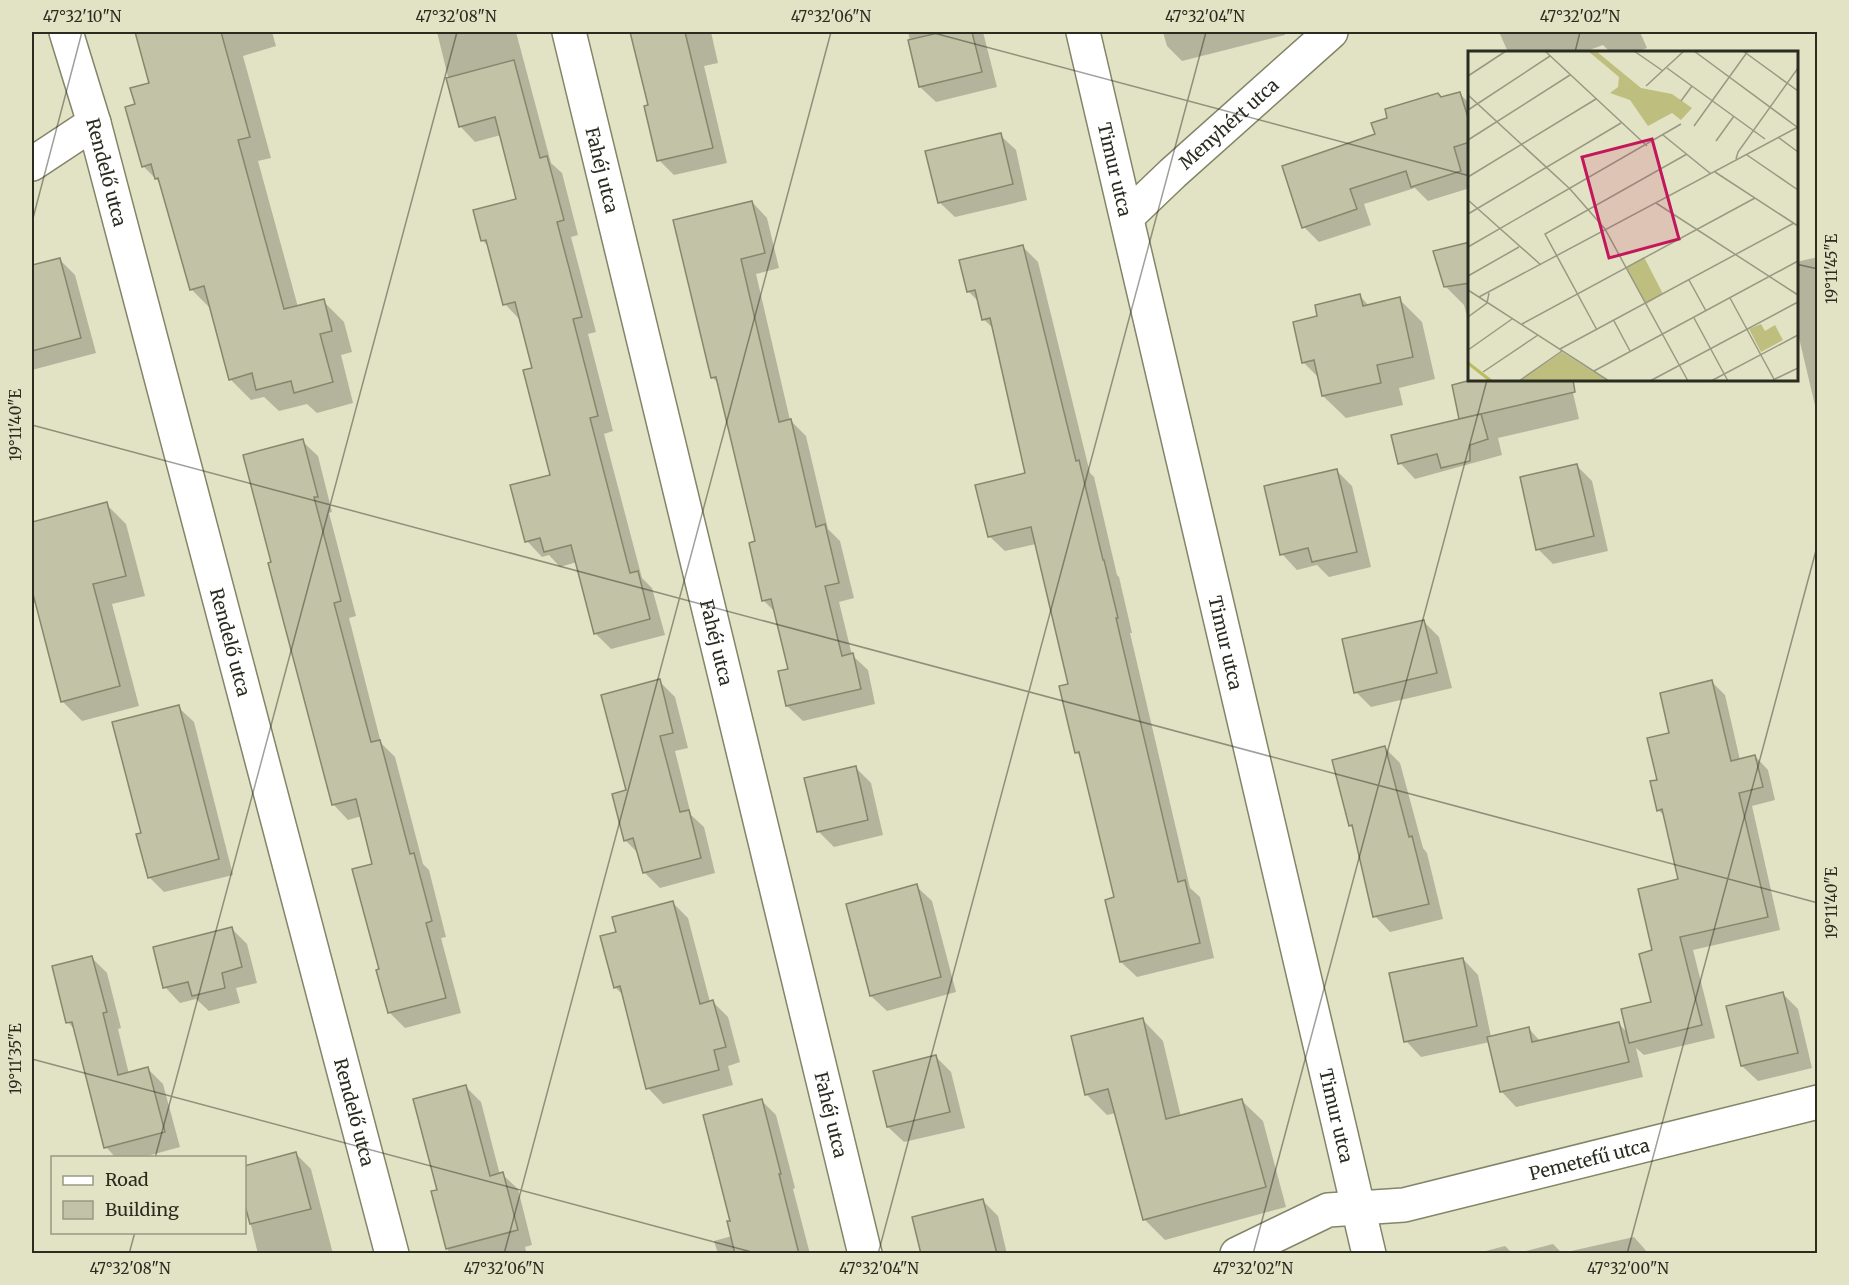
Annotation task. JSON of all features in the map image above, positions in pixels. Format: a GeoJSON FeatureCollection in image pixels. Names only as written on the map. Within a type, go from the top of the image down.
{"type":"FeatureCollection","features":[{"type":"Feature","properties":{"kind":"street","name":"Rendelő utca"},"geometry":{"type":"LineString","coordinates":[[66,32],[94,123],[392,1254]]}},
{"type":"Feature","properties":{"kind":"street","name":"Fahéj utca"},"geometry":{"type":"LineString","coordinates":[[569,32],[865,1254]]}},
{"type":"Feature","properties":{"kind":"street","name":"Timur utca"},"geometry":{"type":"LineString","coordinates":[[1083,32],[1369,1254]]}},
{"type":"Feature","properties":{"kind":"street","name":"Menyhért utca"},"geometry":{"type":"LineString","coordinates":[[1127,217],[1331,32]]}},
{"type":"Feature","properties":{"kind":"street"},"geometry":{"type":"LineString","coordinates":[[32,164],[94,123]]}},
{"type":"Feature","properties":{"kind":"street","name":"Pemetefű utca"},"geometry":{"type":"LineString","coordinates":[[1237,1254],[1328,1210],[1404,1205],[1818,1102]]}},
{"type":"Feature","properties":{"kind":"building"},"geometry":{"type":"Polygon","coordinates":[[[135,32],[221,32],[250,137],[238,140],[284,309],[324,299],[332,331],[320,334],[333,382],[294,393],[291,381],[256,390],[252,373],[229,380],[204,286],[190,290],[158,178],[155,179],[151,164],[142,167],[125,107],[135,104],[130,88],[149,83],[135,32]]]}},
{"type":"Feature","properties":{"kind":"building"},"geometry":{"type":"Polygon","coordinates":[[[630,32],[685,32],[713,148],[657,161],[644,106],[648,105],[630,32]]]}},
{"type":"Feature","properties":{"kind":"building"},"geometry":{"type":"Polygon","coordinates":[[[942,32],[972,32],[982,72],[919,87],[908,40],[942,32]]]}},
{"type":"Feature","properties":{"kind":"building"},"geometry":{"type":"Polygon","coordinates":[[[514,60],[540,158],[547,156],[564,220],[557,222],[582,317],[573,319],[598,416],[590,418],[630,573],[638,571],[650,619],[594,634],[571,545],[544,552],[540,538],[525,542],[510,485],[550,475],[523,370],[532,368],[515,302],[503,305],[486,240],[481,241],[473,210],[516,199],[495,117],[459,127],[446,78],[514,60]]]}},
{"type":"Feature","properties":{"kind":"building"},"geometry":{"type":"Polygon","coordinates":[[[1460,92],[1468,118],[1468,143],[1454,147],[1461,171],[1411,187],[1406,171],[1350,189],[1357,209],[1302,228],[1282,166],[1375,134],[1371,123],[1387,118],[1385,109],[1438,93],[1441,97],[1460,92]]]}},
{"type":"Feature","properties":{"kind":"building"},"geometry":{"type":"Polygon","coordinates":[[[1001,133],[1013,184],[938,203],[925,151],[1001,133]]]}},
{"type":"Feature","properties":{"kind":"building"},"geometry":{"type":"Polygon","coordinates":[[[752,201],[765,253],[741,259],[779,422],[791,419],[816,527],[825,524],[839,583],[825,586],[842,656],[853,653],[861,689],[786,706],[778,671],[788,669],[771,599],[762,601],[749,543],[755,541],[716,377],[711,378],[673,220],[752,201]]]}},
{"type":"Feature","properties":{"kind":"building"},"geometry":{"type":"Polygon","coordinates":[[[1468,242],[1468,283],[1444,287],[1433,251],[1468,242]]]}},
{"type":"Feature","properties":{"kind":"building"},"geometry":{"type":"Polygon","coordinates":[[[1023,245],[1076,461],[1079,460],[1104,560],[1178,882],[1185,880],[1200,943],[1120,962],[1105,900],[1114,897],[1079,752],[1075,753],[1059,686],[1068,684],[1031,527],[988,537],[975,485],[1025,473],[990,318],[982,320],[975,290],[967,292],[959,260],[1023,245]]]}},
{"type":"Feature","properties":{"kind":"building"},"geometry":{"type":"Polygon","coordinates":[[[60,258],[81,338],[32,351],[32,265],[60,258]]]}},
{"type":"Feature","properties":{"kind":"building"},"geometry":{"type":"Polygon","coordinates":[[[1360,294],[1363,306],[1400,297],[1413,357],[1377,365],[1381,383],[1322,396],[1314,360],[1302,363],[1293,322],[1317,316],[1315,305],[1360,294]]]}},
{"type":"Feature","properties":{"kind":"building"},"geometry":{"type":"Polygon","coordinates":[[[1468,381],[1573,381],[1575,392],[1459,419],[1452,385],[1468,381]]]}},
{"type":"Feature","properties":{"kind":"building"},"geometry":{"type":"Polygon","coordinates":[[[1481,414],[1488,439],[1470,445],[1470,461],[1441,468],[1437,454],[1398,464],[1391,435],[1481,414]]]}},
{"type":"Feature","properties":{"kind":"building"},"geometry":{"type":"Polygon","coordinates":[[[303,439],[318,497],[314,497],[341,601],[334,603],[371,742],[380,740],[410,854],[414,853],[432,921],[426,923],[446,998],[388,1013],[376,970],[379,969],[352,869],[372,864],[356,799],[332,805],[268,563],[271,562],[243,455],[303,439]]]}},
{"type":"Feature","properties":{"kind":"building"},"geometry":{"type":"Polygon","coordinates":[[[1577,464],[1594,536],[1536,550],[1520,477],[1577,464]]]}},
{"type":"Feature","properties":{"kind":"building"},"geometry":{"type":"Polygon","coordinates":[[[1337,469],[1357,552],[1312,562],[1308,548],[1280,555],[1264,486],[1337,469]]]}},
{"type":"Feature","properties":{"kind":"building"},"geometry":{"type":"Polygon","coordinates":[[[107,502],[126,576],[93,584],[120,686],[61,702],[32,590],[32,522],[107,502]]]}},
{"type":"Feature","properties":{"kind":"building"},"geometry":{"type":"Polygon","coordinates":[[[1424,620],[1437,673],[1354,693],[1342,639],[1424,620]]]}},
{"type":"Feature","properties":{"kind":"building"},"geometry":{"type":"Polygon","coordinates":[[[660,679],[673,733],[660,736],[680,812],[689,810],[701,858],[643,873],[633,838],[624,841],[612,794],[626,790],[601,695],[660,679]]]}},
{"type":"Feature","properties":{"kind":"building"},"geometry":{"type":"Polygon","coordinates":[[[1712,680],[1731,761],[1755,755],[1763,787],[1739,793],[1768,917],[1680,937],[1702,1025],[1629,1043],[1621,1009],[1651,1002],[1639,954],[1652,950],[1638,889],[1678,879],[1662,809],[1657,811],[1650,781],[1657,780],[1647,738],[1669,733],[1660,693],[1712,680]]]}},
{"type":"Feature","properties":{"kind":"building"},"geometry":{"type":"Polygon","coordinates":[[[179,705],[219,859],[148,878],[136,834],[141,833],[112,722],[179,705]]]}},
{"type":"Feature","properties":{"kind":"building"},"geometry":{"type":"Polygon","coordinates":[[[1385,746],[1409,837],[1412,836],[1429,904],[1373,917],[1352,825],[1349,826],[1332,760],[1385,746]]]}},
{"type":"Feature","properties":{"kind":"building"},"geometry":{"type":"Polygon","coordinates":[[[856,766],[868,820],[817,832],[804,778],[856,766]]]}},
{"type":"Feature","properties":{"kind":"building"},"geometry":{"type":"Polygon","coordinates":[[[917,884],[941,977],[870,996],[846,904],[917,884]]]}},
{"type":"Feature","properties":{"kind":"building"},"geometry":{"type":"Polygon","coordinates":[[[673,901],[700,1004],[713,1000],[726,1047],[714,1050],[719,1070],[646,1089],[620,986],[614,988],[600,936],[616,932],[612,917],[673,901]]]}},
{"type":"Feature","properties":{"kind":"building"},"geometry":{"type":"Polygon","coordinates":[[[232,927],[242,967],[222,973],[225,988],[192,996],[188,982],[163,988],[153,947],[232,927]]]}},
{"type":"Feature","properties":{"kind":"building"},"geometry":{"type":"Polygon","coordinates":[[[92,956],[107,1012],[103,1013],[118,1075],[148,1067],[165,1132],[104,1148],[72,1022],[66,1023],[52,966],[92,956]]]}},
{"type":"Feature","properties":{"kind":"building"},"geometry":{"type":"Polygon","coordinates":[[[1463,958],[1477,1026],[1404,1042],[1389,973],[1463,958]]]}},
{"type":"Feature","properties":{"kind":"building"},"geometry":{"type":"Polygon","coordinates":[[[1783,992],[1798,1053],[1741,1066],[1726,1006],[1783,992]]]}},
{"type":"Feature","properties":{"kind":"building"},"geometry":{"type":"Polygon","coordinates":[[[1143,1018],[1166,1119],[1242,1099],[1266,1187],[1143,1220],[1108,1089],[1085,1095],[1071,1036],[1143,1018]]]}},
{"type":"Feature","properties":{"kind":"building"},"geometry":{"type":"Polygon","coordinates":[[[1619,1022],[1629,1062],[1500,1092],[1487,1037],[1529,1027],[1532,1042],[1619,1022]]]}},
{"type":"Feature","properties":{"kind":"building"},"geometry":{"type":"Polygon","coordinates":[[[936,1055],[950,1112],[887,1127],[873,1071],[936,1055]]]}},
{"type":"Feature","properties":{"kind":"building"},"geometry":{"type":"Polygon","coordinates":[[[466,1085],[490,1176],[503,1172],[518,1230],[446,1249],[431,1191],[437,1190],[413,1099],[466,1085]]]}},
{"type":"Feature","properties":{"kind":"building"},"geometry":{"type":"Polygon","coordinates":[[[762,1099],[799,1254],[735,1254],[727,1221],[730,1221],[703,1115],[762,1099]]]}},
{"type":"Feature","properties":{"kind":"building"},"geometry":{"type":"Polygon","coordinates":[[[296,1152],[311,1209],[250,1224],[246,1209],[246,1165],[296,1152]]]}},
{"type":"Feature","properties":{"kind":"building"},"geometry":{"type":"Polygon","coordinates":[[[983,1199],[997,1254],[921,1254],[912,1217],[983,1199]]]}}]}
